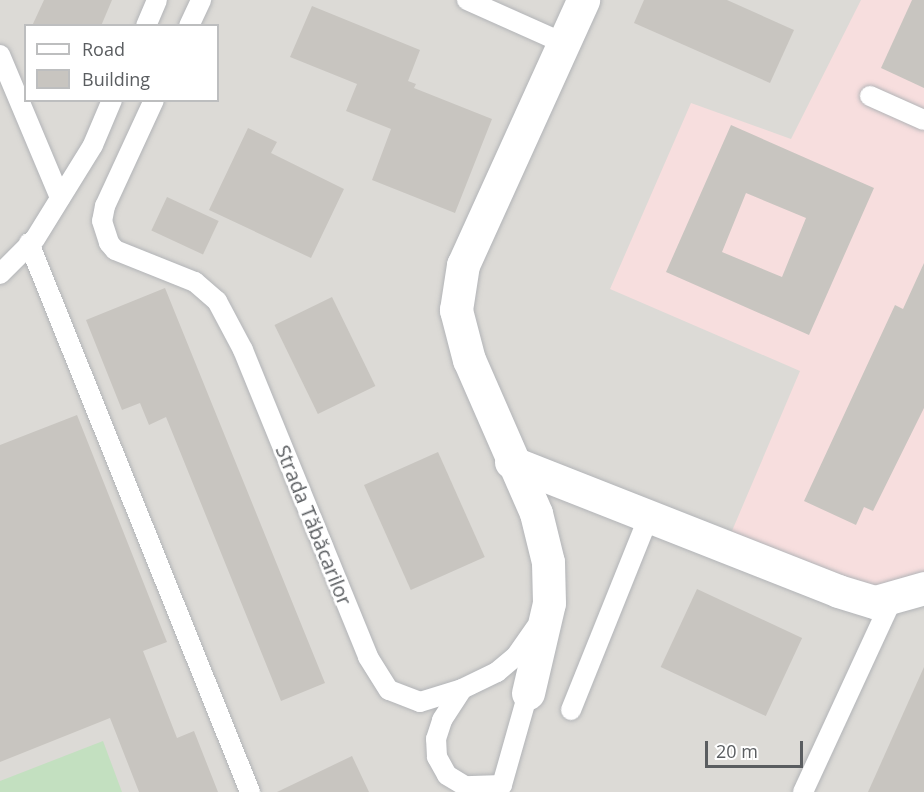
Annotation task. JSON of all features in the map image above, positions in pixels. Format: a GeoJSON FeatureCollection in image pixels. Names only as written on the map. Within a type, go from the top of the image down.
{"type":"FeatureCollection","features":[{"type":"Feature","properties":{"kind":"street"},"geometry":{"type":"LineString","coordinates":[[528,693],[549,603],[548,562],[536,513],[511,462],[469,360],[456,310],[463,265],[583,0]]}},
{"type":"Feature","properties":{"kind":"street"},"geometry":{"type":"LineString","coordinates":[[511,462],[650,513],[838,591],[875,602],[924,588]]}},
{"type":"Feature","properties":{"kind":"lane"},"geometry":{"type":"LineString","coordinates":[[147,24],[157,0]]}},
{"type":"Feature","properties":{"kind":"lane"},"geometry":{"type":"LineString","coordinates":[[190,24],[201,0]]}},
{"type":"Feature","properties":{"kind":"lane"},"geometry":{"type":"LineString","coordinates":[[467,0],[563,43]]}},
{"type":"Feature","properties":{"kind":"lane"},"geometry":{"type":"LineString","coordinates":[[0,55],[60,198]]}},
{"type":"Feature","properties":{"kind":"lane"},"geometry":{"type":"LineString","coordinates":[[870,96],[924,120]]}},
{"type":"Feature","properties":{"kind":"lane"},"geometry":{"type":"LineString","coordinates":[[0,274],[29,243],[60,198],[93,145],[111,102]]}},
{"type":"Feature","properties":{"kind":"lane","name":"Strada Tăbăcarilor"},"geometry":{"type":"LineString","coordinates":[[153,102],[105,206],[105,236],[115,250],[183,275],[206,290],[217,301],[243,350],[368,657],[390,690],[420,702],[462,689],[497,672],[516,656],[549,603]]}},
{"type":"Feature","properties":{"kind":"lane"},"geometry":{"type":"LineString","coordinates":[[29,243],[250,792]]}},
{"type":"Feature","properties":{"kind":"lane"},"geometry":{"type":"LineString","coordinates":[[571,710],[650,513]]}},
{"type":"Feature","properties":{"kind":"lane"},"geometry":{"type":"LineString","coordinates":[[803,792],[893,597]]}},
{"type":"Feature","properties":{"kind":"lane"},"geometry":{"type":"LineString","coordinates":[[462,689],[442,720],[436,740],[437,757],[447,775],[465,786],[503,788],[528,693]]}},
{"type":"Feature","properties":{"kind":"shaded area"},"geometry":{"type":"Polygon","coordinates":[[[0,0],[924,0],[924,792],[0,792],[0,0]]]}},
{"type":"Feature","properties":{"kind":"shaded area"},"geometry":{"type":"Polygon","coordinates":[[[861,0],[924,0],[924,588],[893,597],[726,545],[800,371],[610,289],[691,103],[791,139],[861,0]]]}},
{"type":"Feature","properties":{"kind":"green space"},"geometry":{"type":"Polygon","coordinates":[[[103,741],[122,792],[0,792],[0,781],[103,741]]]}},
{"type":"Feature","properties":{"kind":"building"},"geometry":{"type":"Polygon","coordinates":[[[44,0],[112,0],[102,24],[33,24],[44,0]]]}},
{"type":"Feature","properties":{"kind":"building"},"geometry":{"type":"Polygon","coordinates":[[[644,0],[727,0],[794,30],[770,83],[634,23],[644,0]]]}},
{"type":"Feature","properties":{"kind":"building"},"geometry":{"type":"Polygon","coordinates":[[[912,0],[924,0],[924,88],[881,68],[912,0]]]}},
{"type":"Feature","properties":{"kind":"building"},"geometry":{"type":"Polygon","coordinates":[[[312,6],[420,50],[408,81],[416,84],[414,88],[492,119],[455,213],[372,180],[391,129],[346,111],[357,84],[290,57],[312,6]]]}},
{"type":"Feature","properties":{"kind":"building"},"geometry":{"type":"Polygon","coordinates":[[[731,125],[874,188],[809,335],[666,272],[731,125]],[[746,193],[722,252],[782,277],[806,218],[746,193]]]}},
{"type":"Feature","properties":{"kind":"building"},"geometry":{"type":"Polygon","coordinates":[[[248,128],[277,142],[271,153],[344,189],[311,258],[209,210],[248,128]]]}},
{"type":"Feature","properties":{"kind":"building"},"geometry":{"type":"Polygon","coordinates":[[[167,197],[219,221],[203,255],[151,231],[167,197]]]}},
{"type":"Feature","properties":{"kind":"building"},"geometry":{"type":"Polygon","coordinates":[[[924,263],[924,408],[873,511],[864,507],[856,525],[804,501],[895,305],[903,309],[924,263]]]}},
{"type":"Feature","properties":{"kind":"building"},"geometry":{"type":"Polygon","coordinates":[[[165,288],[325,683],[281,701],[166,417],[149,425],[140,403],[122,410],[86,320],[165,288]]]}},
{"type":"Feature","properties":{"kind":"building"},"geometry":{"type":"Polygon","coordinates":[[[332,297],[375,386],[318,414],[274,325],[332,297]]]}},
{"type":"Feature","properties":{"kind":"building"},"geometry":{"type":"Polygon","coordinates":[[[77,415],[167,642],[143,651],[177,738],[194,731],[218,792],[139,792],[110,718],[0,762],[0,445],[77,415]]]}},
{"type":"Feature","properties":{"kind":"building"},"geometry":{"type":"Polygon","coordinates":[[[438,452],[485,557],[411,590],[364,485],[438,452]]]}},
{"type":"Feature","properties":{"kind":"building"},"geometry":{"type":"Polygon","coordinates":[[[697,589],[802,638],[766,716],[661,667],[697,589]]]}},
{"type":"Feature","properties":{"kind":"building"},"geometry":{"type":"Polygon","coordinates":[[[924,667],[924,792],[868,792],[924,667]]]}},
{"type":"Feature","properties":{"kind":"building"},"geometry":{"type":"Polygon","coordinates":[[[352,756],[369,792],[277,792],[352,756]]]}}]}
